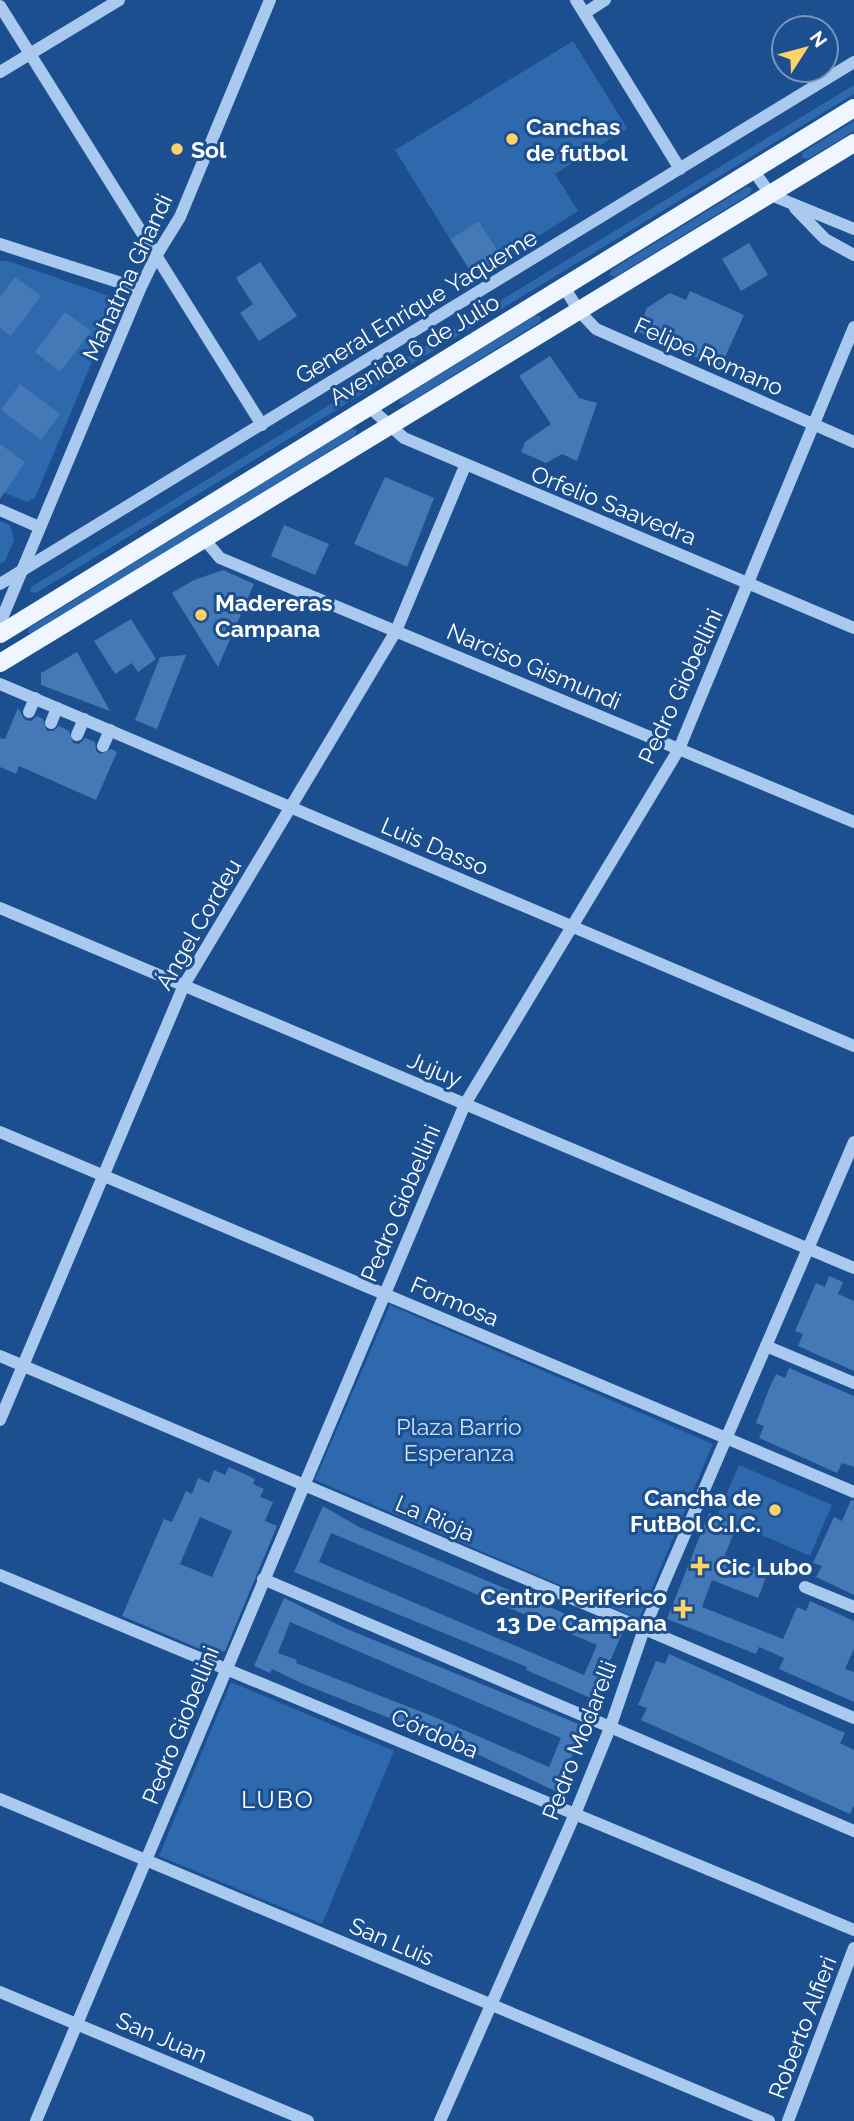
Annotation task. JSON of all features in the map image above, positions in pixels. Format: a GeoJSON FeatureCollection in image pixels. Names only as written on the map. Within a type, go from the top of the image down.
{"type":"FeatureCollection","features":[{"type":"Feature","properties":{"kind":"main road","name":"Avenida 6 de Julio"},"geometry":{"type":"LineString","coordinates":[[0,634],[854,108]]}},
{"type":"Feature","properties":{"kind":"main road"},"geometry":{"type":"LineString","coordinates":[[0,663],[854,143]]}},
{"type":"Feature","properties":{"kind":"street"},"geometry":{"type":"LineString","coordinates":[[0,72],[119,0]]}},
{"type":"Feature","properties":{"kind":"street","name":"Mahatma Ghandi"},"geometry":{"type":"LineString","coordinates":[[0,623],[140,289],[180,217],[270,0]]}},
{"type":"Feature","properties":{"kind":"street"},"geometry":{"type":"LineString","coordinates":[[606,0],[582,4],[681,168]]}},
{"type":"Feature","properties":{"kind":"street"},"geometry":{"type":"LineString","coordinates":[[0,6],[262,425]]}},
{"type":"Feature","properties":{"kind":"street","name":"General Enrique Yaqueme"},"geometry":{"type":"LineString","coordinates":[[0,584],[854,62]]}},
{"type":"Feature","properties":{"kind":"street"},"geometry":{"type":"LineString","coordinates":[[753,170],[771,195],[854,229]]}},
{"type":"Feature","properties":{"kind":"street"},"geometry":{"type":"LineString","coordinates":[[790,203],[825,239],[854,255]]}},
{"type":"Feature","properties":{"kind":"street"},"geometry":{"type":"LineString","coordinates":[[0,244],[140,289]]}},
{"type":"Feature","properties":{"kind":"street","name":"Felipe Romano"},"geometry":{"type":"LineString","coordinates":[[564,287],[579,311],[596,329],[854,442]]}},
{"type":"Feature","properties":{"kind":"street","name":"Pedro Giobellini"},"geometry":{"type":"LineString","coordinates":[[36,2121],[465,1104],[679,749],[854,327]]}},
{"type":"Feature","properties":{"kind":"street","name":"Orfelio Saavedra"},"geometry":{"type":"LineString","coordinates":[[368,406],[404,438],[465,466],[854,628]]}},
{"type":"Feature","properties":{"kind":"street","name":"Ángel Cordeu"},"geometry":{"type":"LineString","coordinates":[[0,1420],[184,985],[396,631],[465,466]]}},
{"type":"Feature","properties":{"kind":"street"},"geometry":{"type":"LineString","coordinates":[[0,510],[39,527]]}},
{"type":"Feature","properties":{"kind":"street","name":"Narciso Gismundi"},"geometry":{"type":"LineString","coordinates":[[205,540],[220,558],[854,822]]}},
{"type":"Feature","properties":{"kind":"street","name":"Luis Dasso"},"geometry":{"type":"LineString","coordinates":[[0,684],[854,1046]]}},
{"type":"Feature","properties":{"kind":"street"},"geometry":{"type":"LineString","coordinates":[[29,712],[34,698]]}},
{"type":"Feature","properties":{"kind":"street"},"geometry":{"type":"LineString","coordinates":[[51,723],[57,708]]}},
{"type":"Feature","properties":{"kind":"street"},"geometry":{"type":"LineString","coordinates":[[77,734],[84,719]]}},
{"type":"Feature","properties":{"kind":"street"},"geometry":{"type":"LineString","coordinates":[[103,746],[110,730]]}},
{"type":"Feature","properties":{"kind":"street","name":"Jujuy"},"geometry":{"type":"LineString","coordinates":[[0,908],[854,1268]]}},
{"type":"Feature","properties":{"kind":"street","name":"Formosa"},"geometry":{"type":"LineString","coordinates":[[0,1132],[854,1492]]}},
{"type":"Feature","properties":{"kind":"street","name":"Pedro Modarelli"},"geometry":{"type":"LineString","coordinates":[[440,2121],[488,2004],[575,1814],[610,1728],[644,1629],[854,1142]]}},
{"type":"Feature","properties":{"kind":"street"},"geometry":{"type":"LineString","coordinates":[[766,1346],[854,1383]]}},
{"type":"Feature","properties":{"kind":"street","name":"La Rioja"},"geometry":{"type":"LineString","coordinates":[[0,1356],[854,1718]]}},
{"type":"Feature","properties":{"kind":"street","name":"Córdoba"},"geometry":{"type":"LineString","coordinates":[[0,1575],[854,1930]]}},
{"type":"Feature","properties":{"kind":"street"},"geometry":{"type":"LineString","coordinates":[[263,1579],[854,1831]]}},
{"type":"Feature","properties":{"kind":"street"},"geometry":{"type":"LineString","coordinates":[[806,1587],[854,1607]]}},
{"type":"Feature","properties":{"kind":"street","name":"San Luis"},"geometry":{"type":"LineString","coordinates":[[0,1799],[769,2121]]}},
{"type":"Feature","properties":{"kind":"street","name":"Roberto Alfieri"},"geometry":{"type":"LineString","coordinates":[[788,2121],[854,1948]]}},
{"type":"Feature","properties":{"kind":"street","name":"San Juan"},"geometry":{"type":"LineString","coordinates":[[0,1992],[308,2121]]}},
{"type":"Feature","properties":{"kind":"green space"},"geometry":{"type":"Polygon","coordinates":[[[573,41],[627,128],[555,174],[578,211],[503,259],[479,221],[450,239],[395,150],[573,41]]]}},
{"type":"Feature","properties":{"kind":"green space"},"geometry":{"type":"Polygon","coordinates":[[[854,85],[854,94],[36,593],[30,592],[31,587],[854,85]]]}},
{"type":"Feature","properties":{"kind":"green space"},"geometry":{"type":"Polygon","coordinates":[[[854,121],[854,131],[808,159],[802,158],[803,152],[854,121]]]}},
{"type":"Feature","properties":{"kind":"green space"},"geometry":{"type":"Polygon","coordinates":[[[746,187],[752,188],[750,194],[615,277],[610,275],[611,270],[746,187]]]}},
{"type":"Feature","properties":{"kind":"green space"},"geometry":{"type":"Polygon","coordinates":[[[0,261],[8,261],[109,296],[115,307],[35,498],[27,502],[0,491],[0,261]]]}},
{"type":"Feature","properties":{"kind":"green space"},"geometry":{"type":"Polygon","coordinates":[[[536,315],[541,317],[540,322],[405,405],[399,403],[401,398],[536,315]]]}},
{"type":"Feature","properties":{"kind":"green space"},"geometry":{"type":"Polygon","coordinates":[[[351,428],[357,430],[355,435],[33,634],[28,633],[29,628],[351,428]]]}},
{"type":"Feature","properties":{"kind":"green space"},"geometry":{"type":"Polygon","coordinates":[[[0,521],[10,525],[14,540],[5,561],[0,564],[0,521]]]}},
{"type":"Feature","properties":{"kind":"green space","name":"Plaza Barrio Esperanza"},"geometry":{"type":"Polygon","coordinates":[[[390,1305],[713,1444],[639,1619],[315,1480],[390,1305]]]}},
{"type":"Feature","properties":{"kind":"green space","name":"Cancha de FutBol C.I.C."},"geometry":{"type":"Polygon","coordinates":[[[739,1465],[832,1505],[810,1556],[717,1516],[739,1465]]]}},
{"type":"Feature","properties":{"kind":"green space"},"geometry":{"type":"Polygon","coordinates":[[[231,1682],[394,1751],[322,1924],[159,1856],[231,1682]]]}},
{"type":"Feature","properties":{"kind":"building"},"geometry":{"type":"Polygon","coordinates":[[[479,221],[503,259],[482,272],[469,269],[450,239],[479,221]]]}},
{"type":"Feature","properties":{"kind":"building"},"geometry":{"type":"Polygon","coordinates":[[[749,243],[768,275],[741,291],[722,259],[749,243]]]}},
{"type":"Feature","properties":{"kind":"building"},"geometry":{"type":"Polygon","coordinates":[[[260,262],[297,316],[259,341],[240,313],[253,304],[236,278],[260,262]]]}},
{"type":"Feature","properties":{"kind":"building"},"geometry":{"type":"Polygon","coordinates":[[[15,277],[41,296],[11,336],[0,328],[0,297],[15,277]]]}},
{"type":"Feature","properties":{"kind":"building"},"geometry":{"type":"Polygon","coordinates":[[[690,291],[744,315],[720,368],[637,331],[647,308],[670,293],[686,300],[690,291]]]}},
{"type":"Feature","properties":{"kind":"building"},"geometry":{"type":"Polygon","coordinates":[[[65,312],[91,331],[60,372],[35,352],[65,312]]]}},
{"type":"Feature","properties":{"kind":"building"},"geometry":{"type":"Polygon","coordinates":[[[550,356],[579,398],[597,403],[577,461],[562,454],[546,463],[521,452],[525,442],[551,424],[519,376],[550,356]]]}},
{"type":"Feature","properties":{"kind":"building"},"geometry":{"type":"Polygon","coordinates":[[[20,384],[60,414],[41,440],[1,410],[20,384]]]}},
{"type":"Feature","properties":{"kind":"building"},"geometry":{"type":"Polygon","coordinates":[[[0,444],[25,462],[0,499],[0,444]]]}},
{"type":"Feature","properties":{"kind":"building"},"geometry":{"type":"Polygon","coordinates":[[[385,477],[434,498],[407,567],[354,544],[385,477]]]}},
{"type":"Feature","properties":{"kind":"building"},"geometry":{"type":"Polygon","coordinates":[[[284,525],[329,544],[315,575],[271,556],[284,525]]]}},
{"type":"Feature","properties":{"kind":"building"},"geometry":{"type":"Polygon","coordinates":[[[223,570],[254,584],[218,667],[172,593],[194,580],[223,570]]]}},
{"type":"Feature","properties":{"kind":"building"},"geometry":{"type":"Polygon","coordinates":[[[131,619],[156,659],[138,672],[132,663],[115,674],[94,641],[131,619]]]}},
{"type":"Feature","properties":{"kind":"building"},"geometry":{"type":"Polygon","coordinates":[[[77,652],[110,711],[41,685],[41,673],[77,652]]]}},
{"type":"Feature","properties":{"kind":"building"},"geometry":{"type":"Polygon","coordinates":[[[186,655],[157,729],[135,720],[160,657],[186,655]]]}},
{"type":"Feature","properties":{"kind":"building"},"geometry":{"type":"Polygon","coordinates":[[[18,708],[25,720],[31,721],[37,716],[43,719],[47,731],[53,731],[59,726],[69,731],[73,743],[79,744],[85,738],[95,742],[96,751],[100,754],[111,749],[117,752],[96,800],[19,766],[16,774],[0,767],[0,738],[5,739],[18,708]]]}},
{"type":"Feature","properties":{"kind":"building"},"geometry":{"type":"Polygon","coordinates":[[[829,1276],[843,1282],[838,1294],[854,1301],[854,1371],[798,1346],[803,1334],[795,1331],[816,1283],[825,1287],[829,1276]]]}},
{"type":"Feature","properties":{"kind":"building"},"geometry":{"type":"Polygon","coordinates":[[[789,1368],[854,1396],[854,1467],[842,1463],[837,1473],[759,1438],[764,1426],[756,1423],[769,1389],[776,1374],[785,1378],[789,1368]]]}},
{"type":"Feature","properties":{"kind":"building"},"geometry":{"type":"Polygon","coordinates":[[[229,1467],[255,1479],[253,1484],[264,1489],[260,1497],[273,1502],[265,1521],[277,1526],[225,1651],[212,1654],[122,1616],[164,1519],[172,1522],[186,1491],[192,1494],[198,1478],[209,1483],[214,1470],[225,1475],[229,1467]],[[200,1517],[180,1564],[212,1577],[232,1531],[200,1517]]]}},
{"type":"Feature","properties":{"kind":"building"},"geometry":{"type":"Polygon","coordinates":[[[851,1500],[854,1501],[854,1595],[816,1577],[822,1566],[813,1563],[834,1517],[842,1521],[851,1500]]]}},
{"type":"Feature","properties":{"kind":"building"},"geometry":{"type":"Polygon","coordinates":[[[323,1506],[357,1526],[604,1630],[605,1627],[622,1634],[593,1699],[526,1670],[527,1667],[294,1572],[323,1506]],[[331,1533],[319,1562],[584,1675],[597,1645],[331,1533]]]}},
{"type":"Feature","properties":{"kind":"building"},"geometry":{"type":"Polygon","coordinates":[[[709,1513],[737,1525],[725,1555],[768,1572],[758,1598],[712,1580],[702,1607],[783,1639],[797,1607],[806,1611],[810,1601],[854,1621],[854,1649],[845,1669],[854,1672],[854,1702],[779,1669],[784,1658],[759,1647],[756,1654],[667,1619],[709,1513]]]}},
{"type":"Feature","properties":{"kind":"building"},"geometry":{"type":"Polygon","coordinates":[[[284,1598],[347,1629],[581,1725],[572,1749],[575,1750],[555,1791],[458,1745],[303,1684],[272,1669],[270,1673],[254,1666],[284,1598]],[[290,1622],[278,1653],[297,1660],[296,1663],[432,1716],[549,1767],[561,1738],[290,1622]]]}},
{"type":"Feature","properties":{"kind":"building"},"geometry":{"type":"Polygon","coordinates":[[[669,1654],[845,1733],[840,1743],[854,1750],[854,1805],[850,1814],[641,1720],[647,1708],[638,1705],[650,1675],[656,1661],[665,1664],[669,1654]]]}},
{"type":"Feature","properties":{"kind":"place","name":"Canchas de futbol"},"geometry":{"type":"Point","coordinates":[512,139]}},
{"type":"Feature","properties":{"kind":"place","name":"Sol"},"geometry":{"type":"Point","coordinates":[177,149]}},
{"type":"Feature","properties":{"kind":"place","name":"Madereras Campana"},"geometry":{"type":"Point","coordinates":[201,615]}},
{"type":"Feature","properties":{"kind":"place","name":"Cancha de FutBol C.I.C."},"geometry":{"type":"Point","coordinates":[775,1510]}},
{"type":"Feature","properties":{"kind":"place","name":"Cic Lubo"},"geometry":{"type":"Point","coordinates":[700,1566]}},
{"type":"Feature","properties":{"kind":"place","name":"Centro Periferico 13 De Campana"},"geometry":{"type":"Point","coordinates":[683,1609]}},
{"type":"Feature","properties":{"kind":"district","name":"LUBO"},"geometry":{"type":"Point","coordinates":[278,1799]}}]}
